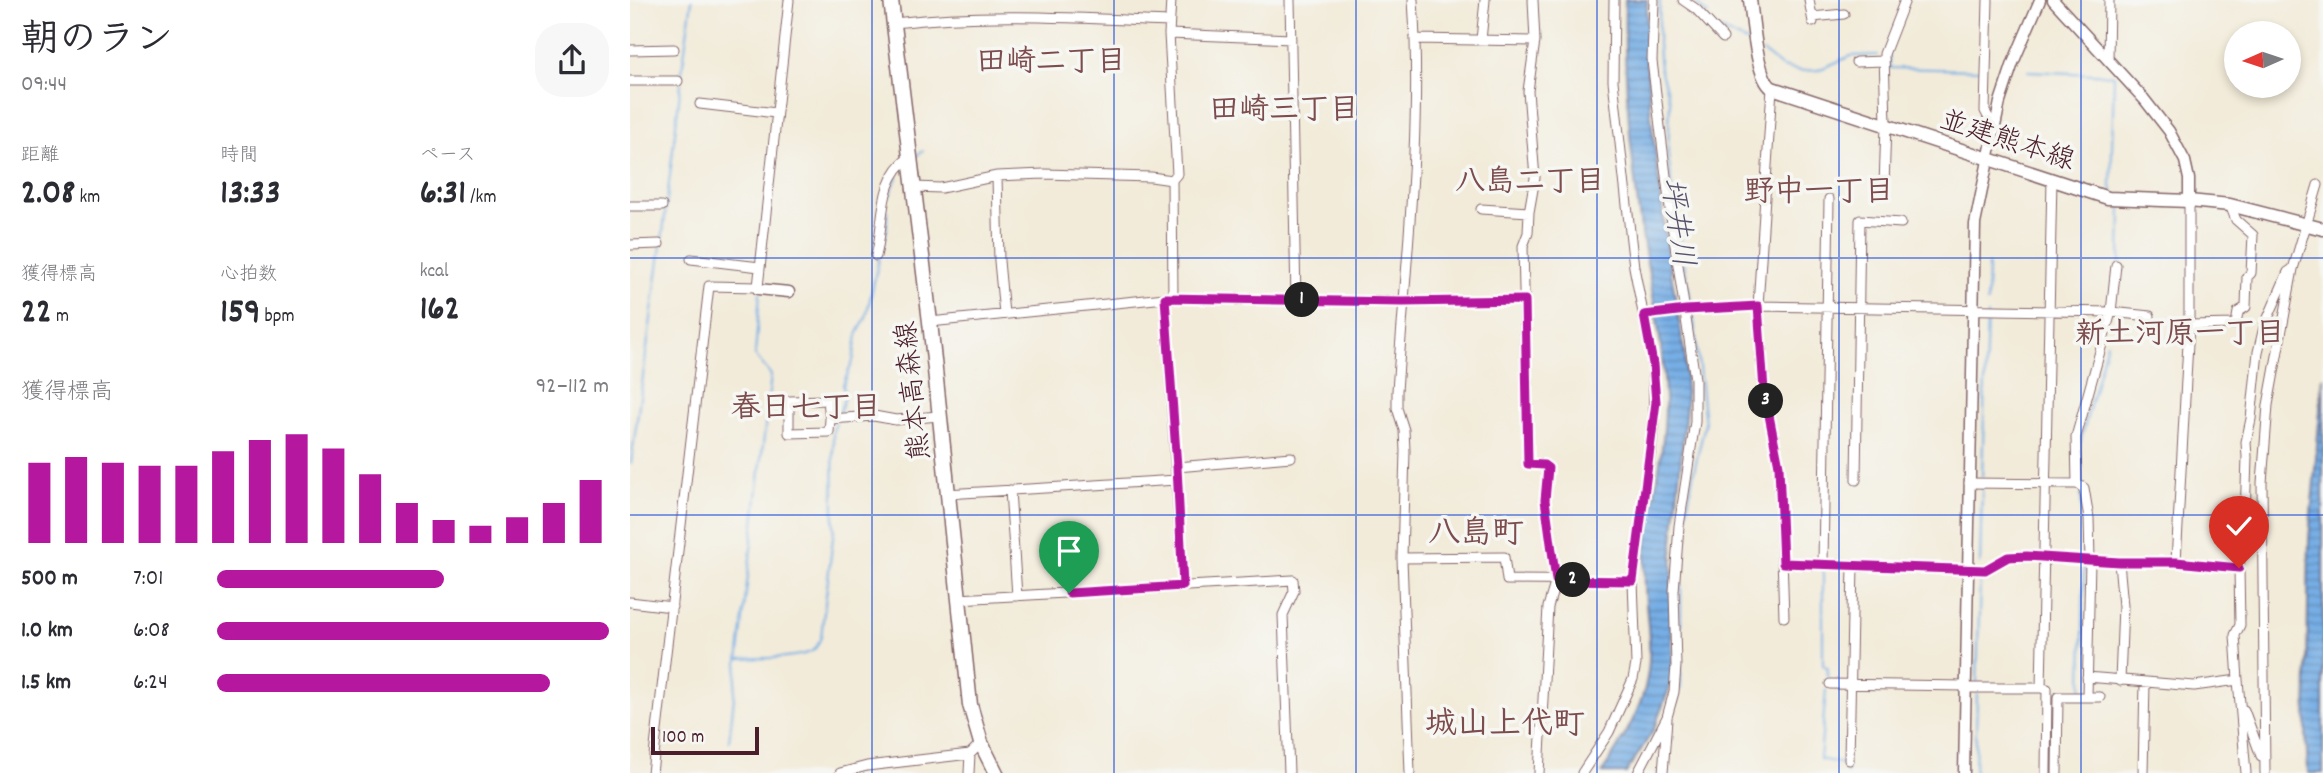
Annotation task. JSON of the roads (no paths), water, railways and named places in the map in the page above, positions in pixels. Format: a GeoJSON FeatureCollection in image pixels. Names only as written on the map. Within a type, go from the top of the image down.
{"type":"FeatureCollection","features":[{"type":"Feature","properties":{"kind":"main road","name":"熊本高森線"},"geometry":{"type":"LineString","coordinates":[[891,0],[930,322],[970,705],[976,748],[996,773]]}},
{"type":"Feature","properties":{"kind":"main road"},"geometry":{"type":"LineString","coordinates":[[1750,0],[1760,65],[1768,85],[1772,88]]}},
{"type":"Feature","properties":{"kind":"main road","name":"並建熊本線"},"geometry":{"type":"LineString","coordinates":[[1772,88],[2109,198],[2230,205],[2323,229]]}},
{"type":"Feature","properties":{"kind":"street"},"geometry":{"type":"LineString","coordinates":[[758,287],[789,0]]}},
{"type":"Feature","properties":{"kind":"street"},"geometry":{"type":"LineString","coordinates":[[1171,0],[1169,34],[1177,174],[1172,180],[1169,298],[1183,586]]}},
{"type":"Feature","properties":{"kind":"street"},"geometry":{"type":"LineString","coordinates":[[1290,0],[1296,300]]}},
{"type":"Feature","properties":{"kind":"street"},"geometry":{"type":"LineString","coordinates":[[1410,773],[1402,558],[1405,451],[1397,391],[1412,208],[1415,39],[1413,0]]}},
{"type":"Feature","properties":{"kind":"street"},"geometry":{"type":"LineString","coordinates":[[1481,40],[1485,0]]}},
{"type":"Feature","properties":{"kind":"street"},"geometry":{"type":"LineString","coordinates":[[1533,0],[1535,41],[1528,91],[1535,178],[1528,233],[1523,246],[1528,464],[1544,465],[1548,468],[1545,500],[1556,580],[1548,607],[1539,773]]}},
{"type":"Feature","properties":{"kind":"street"},"geometry":{"type":"LineString","coordinates":[[1582,773],[1609,732],[1633,679],[1636,664],[1633,581],[1656,402],[1647,314],[1634,267],[1613,81],[1614,0]]}},
{"type":"Feature","properties":{"kind":"street"},"geometry":{"type":"LineString","coordinates":[[1639,773],[1667,717],[1674,692],[1674,591],[1679,526],[1695,422],[1695,379],[1683,310],[1654,73],[1654,0]]}},
{"type":"Feature","properties":{"kind":"street"},"geometry":{"type":"LineString","coordinates":[[1683,0],[1696,9],[1723,38]]}},
{"type":"Feature","properties":{"kind":"street"},"geometry":{"type":"LineString","coordinates":[[1809,0],[1813,20],[1844,14]]}},
{"type":"Feature","properties":{"kind":"street"},"geometry":{"type":"LineString","coordinates":[[1884,187],[1884,61],[1891,33],[1905,0]]}},
{"type":"Feature","properties":{"kind":"street"},"geometry":{"type":"LineString","coordinates":[[1988,0],[1985,111],[1995,130]]}},
{"type":"Feature","properties":{"kind":"street"},"geometry":{"type":"LineString","coordinates":[[1964,773],[1975,224],[2000,102],[2013,63],[2040,0]]}},
{"type":"Feature","properties":{"kind":"street"},"geometry":{"type":"LineString","coordinates":[[2053,0],[2144,99],[2177,144],[2189,178],[2189,325],[2176,562]]}},
{"type":"Feature","properties":{"kind":"street"},"geometry":{"type":"LineString","coordinates":[[2108,60],[2109,0]]}},
{"type":"Feature","properties":{"kind":"street"},"geometry":{"type":"LineString","coordinates":[[894,23],[942,17],[1015,16],[1169,22]]}},
{"type":"Feature","properties":{"kind":"street"},"geometry":{"type":"LineString","coordinates":[[1169,34],[1291,39]]}},
{"type":"Feature","properties":{"kind":"street"},"geometry":{"type":"LineString","coordinates":[[1415,39],[1535,41]]}},
{"type":"Feature","properties":{"kind":"street"},"geometry":{"type":"LineString","coordinates":[[630,50],[674,49]]}},
{"type":"Feature","properties":{"kind":"street"},"geometry":{"type":"LineString","coordinates":[[1856,62],[1884,61]]}},
{"type":"Feature","properties":{"kind":"street"},"geometry":{"type":"LineString","coordinates":[[630,81],[678,81]]}},
{"type":"Feature","properties":{"kind":"street"},"geometry":{"type":"LineString","coordinates":[[1772,88],[1758,306],[1764,390],[1779,466],[1784,617]]}},
{"type":"Feature","properties":{"kind":"street"},"geometry":{"type":"LineString","coordinates":[[700,104],[776,113]]}},
{"type":"Feature","properties":{"kind":"street"},"geometry":{"type":"LineString","coordinates":[[876,256],[882,227],[883,203],[893,174],[902,162],[911,156]]}},
{"type":"Feature","properties":{"kind":"street"},"geometry":{"type":"LineString","coordinates":[[914,187],[941,187],[997,176],[1044,174],[1172,180]]}},
{"type":"Feature","properties":{"kind":"street"},"geometry":{"type":"LineString","coordinates":[[997,176],[999,261],[1004,314]]}},
{"type":"Feature","properties":{"kind":"street"},"geometry":{"type":"LineString","coordinates":[[2046,773],[2045,484],[2052,178]]}},
{"type":"Feature","properties":{"kind":"street"},"geometry":{"type":"LineString","coordinates":[[2264,768],[2262,483],[2268,405],[2293,270],[2318,185]]}},
{"type":"Feature","properties":{"kind":"street"},"geometry":{"type":"LineString","coordinates":[[1823,564],[1829,199]]}},
{"type":"Feature","properties":{"kind":"street"},"geometry":{"type":"LineString","coordinates":[[2189,325],[2236,324],[2238,312],[2245,307],[2247,277],[2251,273],[2253,235],[2236,220],[2230,205]]}},
{"type":"Feature","properties":{"kind":"street"},"geometry":{"type":"LineString","coordinates":[[630,206],[662,206]]}},
{"type":"Feature","properties":{"kind":"street"},"geometry":{"type":"LineString","coordinates":[[1481,209],[1529,212]]}},
{"type":"Feature","properties":{"kind":"street"},"geometry":{"type":"LineString","coordinates":[[1856,480],[1860,220],[1901,223]]}},
{"type":"Feature","properties":{"kind":"street"},"geometry":{"type":"LineString","coordinates":[[630,245],[659,244]]}},
{"type":"Feature","properties":{"kind":"street"},"geometry":{"type":"LineString","coordinates":[[691,259],[760,267]]}},
{"type":"Feature","properties":{"kind":"street"},"geometry":{"type":"LineString","coordinates":[[2077,484],[2076,437],[2111,312],[2116,265]]}},
{"type":"Feature","properties":{"kind":"street"},"geometry":{"type":"LineString","coordinates":[[2246,773],[2235,635],[2240,625],[2239,568],[2244,548],[2246,442],[2264,327],[2288,272],[2293,270]]}},
{"type":"Feature","properties":{"kind":"street"},"geometry":{"type":"LineString","coordinates":[[652,773],[709,286],[758,287],[789,292]]}},
{"type":"Feature","properties":{"kind":"street"},"geometry":{"type":"LineString","coordinates":[[930,322],[1169,298],[1403,302],[1525,300]]}},
{"type":"Feature","properties":{"kind":"street"},"geometry":{"type":"LineString","coordinates":[[1647,314],[1758,306],[1972,308],[2111,312],[2150,316]]}},
{"type":"Feature","properties":{"kind":"street"},"geometry":{"type":"LineString","coordinates":[[828,400],[830,419],[829,432],[789,433],[789,401],[828,400]]}},
{"type":"Feature","properties":{"kind":"street"},"geometry":{"type":"LineString","coordinates":[[830,419],[874,416],[896,420],[938,416]]}},
{"type":"Feature","properties":{"kind":"street"},"geometry":{"type":"LineString","coordinates":[[1177,467],[1291,457]]}},
{"type":"Feature","properties":{"kind":"street"},"geometry":{"type":"LineString","coordinates":[[946,494],[1177,480]]}},
{"type":"Feature","properties":{"kind":"street"},"geometry":{"type":"LineString","coordinates":[[1969,483],[2077,484],[2084,488],[2089,518],[2090,560],[2087,697]]}},
{"type":"Feature","properties":{"kind":"street"},"geometry":{"type":"LineString","coordinates":[[1010,490],[1017,596]]}},
{"type":"Feature","properties":{"kind":"street"},"geometry":{"type":"LineString","coordinates":[[1783,563],[1968,571],[1985,570],[2008,557],[2045,556],[2239,568]]}},
{"type":"Feature","properties":{"kind":"street"},"geometry":{"type":"LineString","coordinates":[[1402,558],[1504,557],[1507,579],[1633,581]]}},
{"type":"Feature","properties":{"kind":"street"},"geometry":{"type":"LineString","coordinates":[[2119,562],[2123,606],[2120,681]]}},
{"type":"Feature","properties":{"kind":"street"},"geometry":{"type":"LineString","coordinates":[[1849,760],[1853,565]]}},
{"type":"Feature","properties":{"kind":"street"},"geometry":{"type":"LineString","coordinates":[[958,599],[1293,580],[1294,591],[1283,615],[1289,773]]}},
{"type":"Feature","properties":{"kind":"street"},"geometry":{"type":"LineString","coordinates":[[630,602],[672,607]]}},
{"type":"Feature","properties":{"kind":"street"},"geometry":{"type":"LineString","coordinates":[[2087,677],[2194,686],[2238,680]]}},
{"type":"Feature","properties":{"kind":"street"},"geometry":{"type":"LineString","coordinates":[[2143,773],[2145,683]]}},
{"type":"Feature","properties":{"kind":"street"},"geometry":{"type":"LineString","coordinates":[[1830,684],[2054,690],[2058,696],[2057,773]]}},
{"type":"Feature","properties":{"kind":"street"},"geometry":{"type":"LineString","coordinates":[[2058,696],[2100,697]]}},
{"type":"Feature","properties":{"kind":"street"},"geometry":{"type":"LineString","coordinates":[[2240,699],[2264,768]]}},
{"type":"Feature","properties":{"kind":"street"},"geometry":{"type":"LineString","coordinates":[[1663,773],[1667,717]]}},
{"type":"Feature","properties":{"kind":"street"},"geometry":{"type":"LineString","coordinates":[[840,773],[976,748],[969,773]]}},
{"type":"Feature","properties":{"kind":"water"},"geometry":{"type":"Polygon","coordinates":[[[1625,0],[1647,0],[1646,62],[1652,126],[1668,254],[1685,357],[1686,406],[1673,543],[1671,628],[1674,676],[1653,731],[1626,773],[1602,773],[1635,716],[1647,678],[1649,649],[1645,562],[1665,420],[1662,355],[1640,221],[1630,139],[1625,0]]]}},
{"type":"Feature","properties":{"kind":"water"},"geometry":{"type":"Polygon","coordinates":[[[2323,376],[2323,773],[2308,773],[2306,733],[2309,539],[2323,376]]]}},
{"type":"Feature","properties":{"kind":"waterway"},"geometry":{"type":"LineString","coordinates":[[681,77],[692,0]]}},
{"type":"Feature","properties":{"kind":"waterway","name":"坪井川"},"geometry":{"type":"LineString","coordinates":[[1660,0],[1660,69],[1670,102],[1668,152],[1674,208],[1692,306]]}},
{"type":"Feature","properties":{"kind":"waterway"},"geometry":{"type":"LineString","coordinates":[[1697,4],[1708,15]]}},
{"type":"Feature","properties":{"kind":"waterway"},"geometry":{"type":"LineString","coordinates":[[1721,30],[1751,44]]}},
{"type":"Feature","properties":{"kind":"waterway"},"geometry":{"type":"LineString","coordinates":[[1763,52],[1782,67],[1801,71],[1818,70],[1851,56],[1878,55]]}},
{"type":"Feature","properties":{"kind":"waterway"},"geometry":{"type":"LineString","coordinates":[[1889,55],[1890,68],[1981,70]]}},
{"type":"Feature","properties":{"kind":"waterway"},"geometry":{"type":"LineString","coordinates":[[2028,71],[2114,75],[2113,192]]}},
{"type":"Feature","properties":{"kind":"waterway"},"geometry":{"type":"LineString","coordinates":[[662,241],[681,83]]}},
{"type":"Feature","properties":{"kind":"waterway"},"geometry":{"type":"LineString","coordinates":[[916,156],[923,151]]}},
{"type":"Feature","properties":{"kind":"waterway"},"geometry":{"type":"LineString","coordinates":[[890,195],[897,177]]}},
{"type":"Feature","properties":{"kind":"waterway"},"geometry":{"type":"LineString","coordinates":[[2120,263],[2121,206]]}},
{"type":"Feature","properties":{"kind":"waterway"},"geometry":{"type":"LineString","coordinates":[[882,250],[887,229],[887,211]]}},
{"type":"Feature","properties":{"kind":"waterway"},"geometry":{"type":"LineString","coordinates":[[631,463],[661,246]]}},
{"type":"Feature","properties":{"kind":"waterway"},"geometry":{"type":"LineString","coordinates":[[839,414],[845,397],[843,385],[853,361],[857,335],[866,317],[879,259]]}},
{"type":"Feature","properties":{"kind":"waterway"},"geometry":{"type":"LineString","coordinates":[[1987,303],[1988,265]]}},
{"type":"Feature","properties":{"kind":"waterway"},"geometry":{"type":"LineString","coordinates":[[729,741],[771,375],[755,355],[760,292]]}},
{"type":"Feature","properties":{"kind":"waterway"},"geometry":{"type":"LineString","coordinates":[[1668,764],[1672,716],[1681,687],[1681,580],[1685,523],[1705,424],[1693,312]]}},
{"type":"Feature","properties":{"kind":"waterway"},"geometry":{"type":"LineString","coordinates":[[1982,477],[1987,315]]}},
{"type":"Feature","properties":{"kind":"waterway"},"geometry":{"type":"LineString","coordinates":[[2080,443],[2107,343]]}},
{"type":"Feature","properties":{"kind":"waterway"},"geometry":{"type":"LineString","coordinates":[[738,659],[806,654],[817,647],[821,637],[834,529],[833,431],[836,423]]}},
{"type":"Feature","properties":{"kind":"waterway"},"geometry":{"type":"LineString","coordinates":[[1980,564],[1982,489]]}},
{"type":"Feature","properties":{"kind":"waterway"},"geometry":{"type":"LineString","coordinates":[[2081,494],[2084,553]]}},
{"type":"Feature","properties":{"kind":"waterway"},"geometry":{"type":"LineString","coordinates":[[2058,692],[2082,692],[2084,566]]}},
{"type":"Feature","properties":{"kind":"waterway"},"geometry":{"type":"LineString","coordinates":[[1823,570],[1823,665],[1828,668],[1827,678]]}},
{"type":"Feature","properties":{"kind":"waterway"},"geometry":{"type":"LineString","coordinates":[[1977,682],[1980,577]]}},
{"type":"Feature","properties":{"kind":"waterway"},"geometry":{"type":"LineString","coordinates":[[1826,690],[1820,759],[1847,765],[1847,773]]}},
{"type":"Feature","properties":{"kind":"waterway"},"geometry":{"type":"LineString","coordinates":[[1975,773],[1977,694]]}},
{"type":"Feature","properties":{"kind":"waterway"},"geometry":{"type":"LineString","coordinates":[[2051,759],[2052,697]]}},
{"type":"Feature","properties":{"kind":"district","name":"田崎二丁目"},"geometry":{"type":"Point","coordinates":[1051,60]}},
{"type":"Feature","properties":{"kind":"district","name":"田崎三丁目"},"geometry":{"type":"Point","coordinates":[1284,108]}},
{"type":"Feature","properties":{"kind":"district","name":"八島二丁目"},"geometry":{"type":"Point","coordinates":[1530,180]}},
{"type":"Feature","properties":{"kind":"district","name":"野中一丁目"},"geometry":{"type":"Point","coordinates":[1819,190]}},
{"type":"Feature","properties":{"kind":"district","name":"新土河原一丁目"},"geometry":{"type":"Point","coordinates":[2180,332]}},
{"type":"Feature","properties":{"kind":"district","name":"春日七丁目"},"geometry":{"type":"Point","coordinates":[806,406]}},
{"type":"Feature","properties":{"kind":"district","name":"八島町"},"geometry":{"type":"Point","coordinates":[1476,531]}},
{"type":"Feature","properties":{"kind":"district","name":"城山上代町"},"geometry":{"type":"Point","coordinates":[1505,722]}}]}
